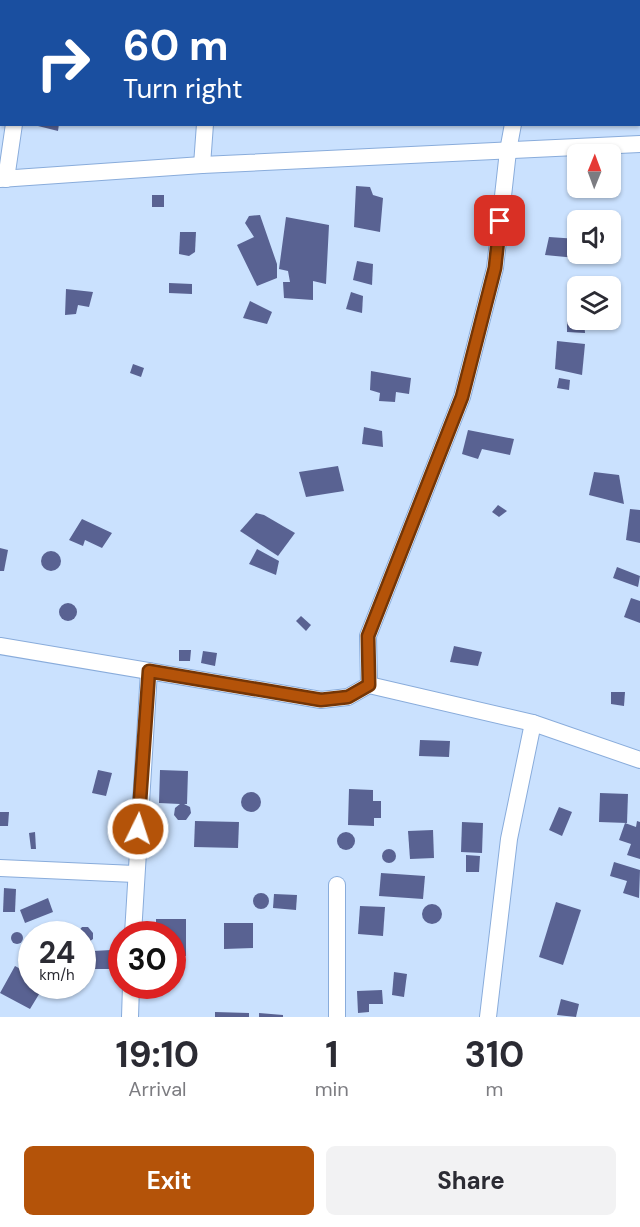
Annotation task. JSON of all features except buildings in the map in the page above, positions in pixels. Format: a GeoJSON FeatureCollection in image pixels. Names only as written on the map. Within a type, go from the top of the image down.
{"type":"FeatureCollection","features":[{"type":"Feature","properties":{"kind":"street"},"geometry":{"type":"LineString","coordinates":[[14,126],[3,179],[202,165],[640,144]]}},
{"type":"Feature","properties":{"kind":"street"},"geometry":{"type":"LineString","coordinates":[[202,165],[206,126]]}},
{"type":"Feature","properties":{"kind":"street"},"geometry":{"type":"LineString","coordinates":[[369,685],[368,636],[465,386],[495,268],[513,126]]}},
{"type":"Feature","properties":{"kind":"street"},"geometry":{"type":"LineString","coordinates":[[0,646],[321,700],[348,697],[369,685],[532,723],[640,760]]}},
{"type":"Feature","properties":{"kind":"street"},"geometry":{"type":"LineString","coordinates":[[133,921],[149,671]]}},
{"type":"Feature","properties":{"kind":"street"},"geometry":{"type":"LineString","coordinates":[[488,1017],[509,838],[532,723]]}},
{"type":"Feature","properties":{"kind":"street"},"geometry":{"type":"LineString","coordinates":[[0,868],[135,874]]}},
{"type":"Feature","properties":{"kind":"street"},"geometry":{"type":"LineString","coordinates":[[337,885],[337,1017]]}},
{"type":"Feature","properties":{"kind":"street"},"geometry":{"type":"LineString","coordinates":[[130,1017],[131,999]]}},
{"type":"Feature","properties":{"kind":"route"},"geometry":{"type":"LineString","coordinates":[[138,829],[149,671],[321,700],[348,697],[369,685],[368,636],[462,397],[495,268],[500,221]]}}]}
